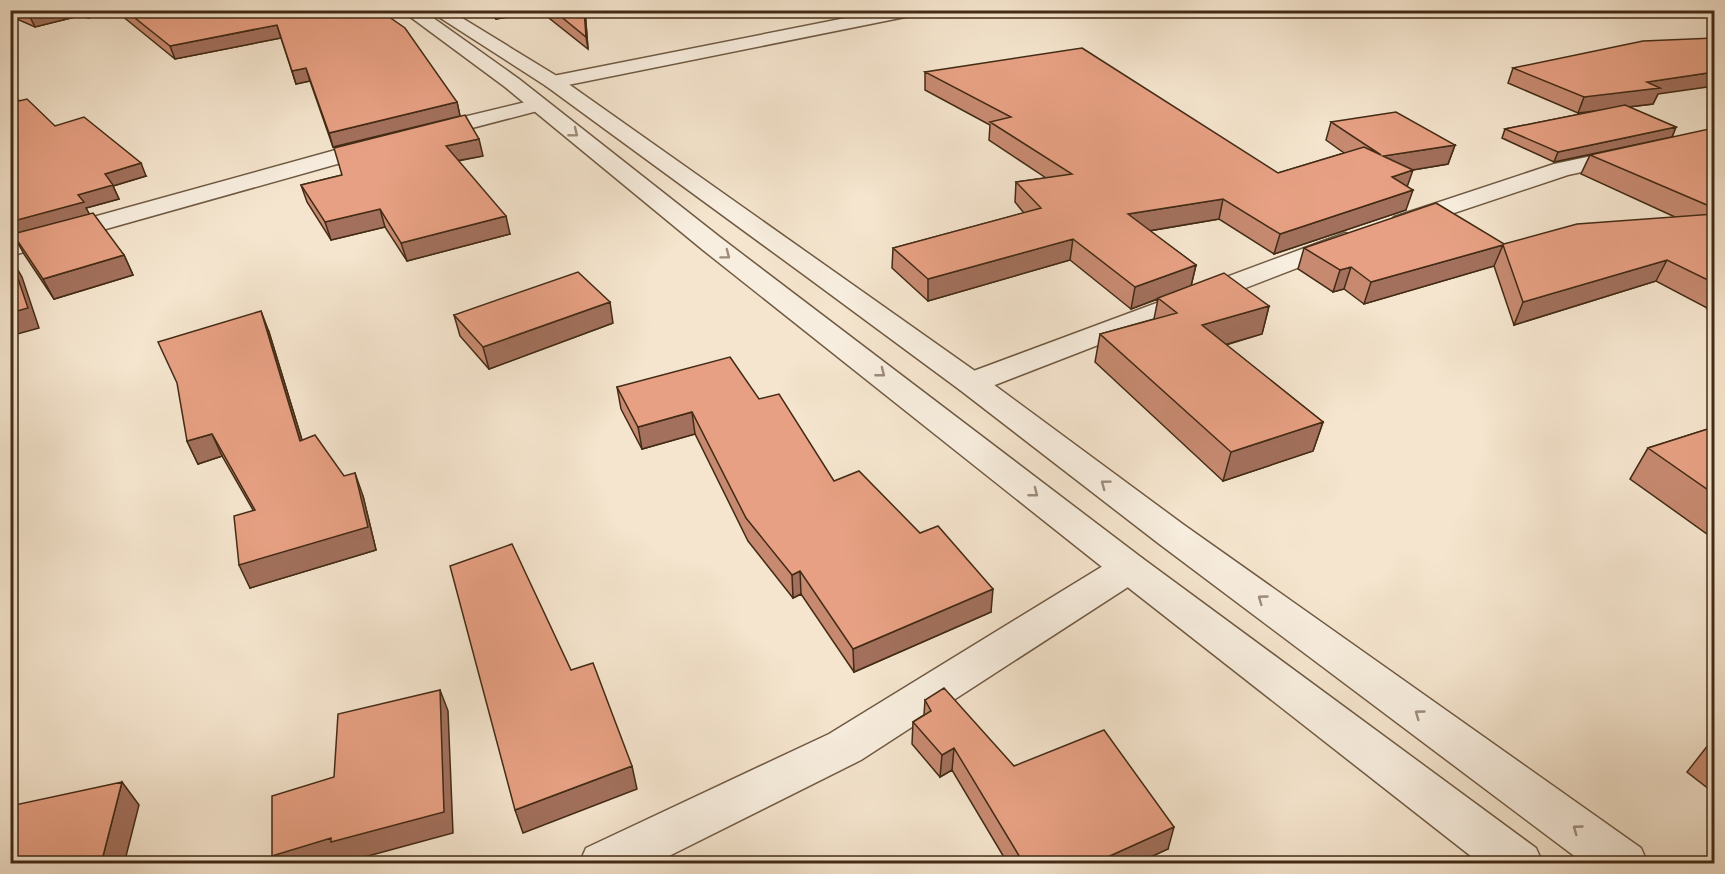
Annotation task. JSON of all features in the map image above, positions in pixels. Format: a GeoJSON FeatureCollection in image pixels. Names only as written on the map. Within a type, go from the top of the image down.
{"type":"FeatureCollection","features":[{"type":"Feature","properties":{"kind":"street"},"geometry":{"type":"LineString","coordinates":[[409,10],[545,93],[971,382],[1171,534],[1624,864]]}},
{"type":"Feature","properties":{"kind":"street"},"geometry":{"type":"LineString","coordinates":[[436,10],[545,93],[712,244],[1129,568],[1519,864]]}},
{"type":"Feature","properties":{"kind":"street"},"geometry":{"type":"LineString","coordinates":[[10,248],[344,154],[545,93],[915,10]]}},
{"type":"Feature","properties":{"kind":"street"},"geometry":{"type":"LineString","coordinates":[[971,382],[1309,253],[1562,169],[1714,137]]}},
{"type":"Feature","properties":{"kind":"street"},"geometry":{"type":"LineString","coordinates":[[603,864],[845,747],[1129,568]]}},
{"type":"Feature","properties":{"kind":"building"},"geometry":{"type":"Polygon","coordinates":[[[19,10],[48,10],[29,15],[19,10]]]}},
{"type":"Feature","properties":{"kind":"building"},"geometry":{"type":"Polygon","coordinates":[[[125,10],[379,10],[405,28],[457,102],[329,133],[306,68],[292,71],[277,25],[170,46],[125,10]]]}},
{"type":"Feature","properties":{"kind":"building"},"geometry":{"type":"Polygon","coordinates":[[[553,10],[584,10],[586,37],[553,10]]]}},
{"type":"Feature","properties":{"kind":"building"},"geometry":{"type":"Polygon","coordinates":[[[1714,38],[1714,72],[1647,82],[1660,88],[1584,97],[1513,68],[1643,41],[1714,38]]]}},
{"type":"Feature","properties":{"kind":"building"},"geometry":{"type":"Polygon","coordinates":[[[1082,48],[1278,173],[1364,147],[1381,155],[1331,122],[1396,112],[1455,145],[1383,156],[1413,170],[1392,177],[1413,190],[1280,234],[1223,199],[1128,214],[1196,265],[1135,287],[1073,239],[928,279],[893,248],[1041,208],[1016,182],[1072,174],[990,122],[1011,117],[925,72],[1082,48]]]}},
{"type":"Feature","properties":{"kind":"building"},"geometry":{"type":"Polygon","coordinates":[[[11,93],[19,101],[27,99],[55,126],[84,117],[141,163],[105,174],[113,185],[78,195],[84,202],[10,222],[11,93]]]}},
{"type":"Feature","properties":{"kind":"building"},"geometry":{"type":"Polygon","coordinates":[[[1625,105],[1676,127],[1558,152],[1505,129],[1625,105]]]}},
{"type":"Feature","properties":{"kind":"building"},"geometry":{"type":"Polygon","coordinates":[[[465,115],[479,139],[446,146],[506,216],[401,243],[380,209],[325,222],[301,185],[342,175],[334,148],[465,115]]]}},
{"type":"Feature","properties":{"kind":"building"},"geometry":{"type":"Polygon","coordinates":[[[1709,129],[1714,132],[1714,208],[1590,155],[1709,129]]]}},
{"type":"Feature","properties":{"kind":"building"},"geometry":{"type":"Polygon","coordinates":[[[1436,203],[1504,244],[1577,224],[1714,214],[1714,283],[1667,260],[1523,302],[1503,245],[1371,282],[1351,267],[1340,270],[1304,248],[1436,203]]]}},
{"type":"Feature","properties":{"kind":"building"},"geometry":{"type":"Polygon","coordinates":[[[93,213],[124,255],[43,279],[13,234],[93,213]]]}},
{"type":"Feature","properties":{"kind":"building"},"geometry":{"type":"Polygon","coordinates":[[[10,258],[28,308],[10,313],[10,258]]]}},
{"type":"Feature","properties":{"kind":"building"},"geometry":{"type":"Polygon","coordinates":[[[578,272],[610,302],[483,347],[454,315],[578,272]]]}},
{"type":"Feature","properties":{"kind":"building"},"geometry":{"type":"Polygon","coordinates":[[[1224,273],[1269,306],[1202,325],[1323,422],[1231,452],[1100,334],[1177,313],[1158,298],[1224,273]]]}},
{"type":"Feature","properties":{"kind":"building"},"geometry":{"type":"Polygon","coordinates":[[[261,311],[300,441],[315,435],[344,476],[355,473],[368,527],[239,565],[234,516],[255,510],[212,434],[187,441],[177,383],[158,342],[261,311]]]}},
{"type":"Feature","properties":{"kind":"building"},"geometry":{"type":"Polygon","coordinates":[[[730,357],[759,399],[779,394],[834,481],[859,471],[920,533],[938,526],[993,589],[853,649],[800,571],[792,575],[746,518],[692,412],[638,427],[617,387],[730,357]]]}},
{"type":"Feature","properties":{"kind":"building"},"geometry":{"type":"Polygon","coordinates":[[[1714,427],[1714,494],[1648,448],[1714,427]]]}},
{"type":"Feature","properties":{"kind":"building"},"geometry":{"type":"Polygon","coordinates":[[[512,544],[571,670],[593,663],[632,766],[515,810],[450,566],[512,544]]]}},
{"type":"Feature","properties":{"kind":"building"},"geometry":{"type":"Polygon","coordinates":[[[944,688],[1014,766],[1104,730],[1174,827],[1092,864],[1024,864],[954,748],[942,755],[913,722],[931,711],[925,700],[944,688]]]}},
{"type":"Feature","properties":{"kind":"building"},"geometry":{"type":"Polygon","coordinates":[[[440,690],[444,812],[331,842],[331,838],[272,856],[272,796],[334,777],[338,714],[440,690]]]}},
{"type":"Feature","properties":{"kind":"building"},"geometry":{"type":"Polygon","coordinates":[[[122,782],[101,864],[10,864],[10,806],[122,782]]]}}]}
